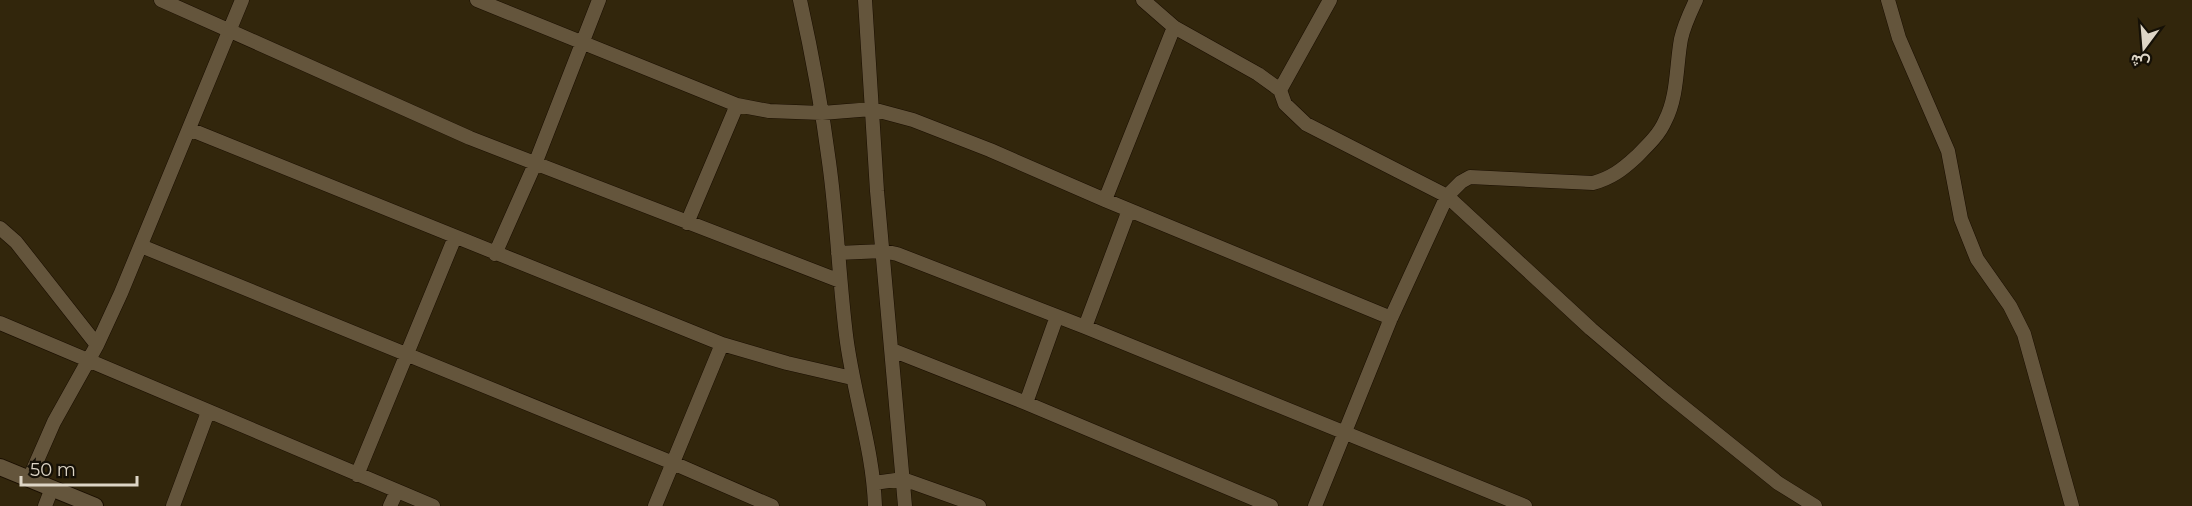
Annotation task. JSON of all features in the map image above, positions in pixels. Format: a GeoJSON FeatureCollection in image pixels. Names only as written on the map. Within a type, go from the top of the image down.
{"type":"FeatureCollection","features":[{"type":"Feature","properties":{"kind":"street"},"geometry":{"type":"LineString","coordinates":[[161,0],[470,138],[840,281]]}},
{"type":"Feature","properties":{"kind":"street"},"geometry":{"type":"LineString","coordinates":[[29,478],[54,422],[97,345],[141,246],[242,0]]}},
{"type":"Feature","properties":{"kind":"street"},"geometry":{"type":"LineString","coordinates":[[477,0],[737,105],[769,111],[822,113],[872,110],[913,120],[1391,318]]}},
{"type":"Feature","properties":{"kind":"street"},"geometry":{"type":"LineString","coordinates":[[495,254],[535,164],[599,0]]}},
{"type":"Feature","properties":{"kind":"street"},"geometry":{"type":"LineString","coordinates":[[800,0],[830,164],[840,281],[852,378],[869,450],[875,506]]}},
{"type":"Feature","properties":{"kind":"street"},"geometry":{"type":"LineString","coordinates":[[865,0],[904,506]]}},
{"type":"Feature","properties":{"kind":"street"},"geometry":{"type":"LineString","coordinates":[[1143,0],[1174,27],[1258,74],[1280,90],[1285,104],[1306,124],[1447,196],[1591,329],[1665,392],[1778,483],[1815,506]]}},
{"type":"Feature","properties":{"kind":"street"},"geometry":{"type":"LineString","coordinates":[[1280,90],[1330,0]]}},
{"type":"Feature","properties":{"kind":"street"},"geometry":{"type":"LineString","coordinates":[[1315,506],[1391,318],[1447,196],[1461,182],[1470,177],[1593,183],[1607,179],[1621,171],[1652,141],[1665,123],[1672,103],[1681,39],[1687,18],[1696,0]]}},
{"type":"Feature","properties":{"kind":"street"},"geometry":{"type":"LineString","coordinates":[[1888,0],[1899,38],[1948,151],[1961,219],[1977,259],[2010,306],[2024,334],[2072,506]]}},
{"type":"Feature","properties":{"kind":"street"},"geometry":{"type":"LineString","coordinates":[[1106,200],[1174,27]]}},
{"type":"Feature","properties":{"kind":"street"},"geometry":{"type":"LineString","coordinates":[[687,223],[737,105]]}},
{"type":"Feature","properties":{"kind":"street"},"geometry":{"type":"LineString","coordinates":[[189,129],[722,344],[852,378]]}},
{"type":"Feature","properties":{"kind":"street"},"geometry":{"type":"LineString","coordinates":[[1085,327],[1129,210]]}},
{"type":"Feature","properties":{"kind":"street"},"geometry":{"type":"LineString","coordinates":[[0,228],[16,242],[97,345]]}},
{"type":"Feature","properties":{"kind":"street"},"geometry":{"type":"LineString","coordinates":[[357,475],[455,237]]}},
{"type":"Feature","properties":{"kind":"street"},"geometry":{"type":"LineString","coordinates":[[141,246],[673,463],[772,506]]}},
{"type":"Feature","properties":{"kind":"street"},"geometry":{"type":"LineString","coordinates":[[838,253],[883,251],[946,272],[1525,506]]}},
{"type":"Feature","properties":{"kind":"street"},"geometry":{"type":"LineString","coordinates":[[1026,403],[1057,316]]}},
{"type":"Feature","properties":{"kind":"street"},"geometry":{"type":"LineString","coordinates":[[0,323],[433,506]]}},
{"type":"Feature","properties":{"kind":"street"},"geometry":{"type":"LineString","coordinates":[[655,506],[722,344]]}},
{"type":"Feature","properties":{"kind":"street"},"geometry":{"type":"LineString","coordinates":[[892,350],[1026,403],[1271,506]]}},
{"type":"Feature","properties":{"kind":"street"},"geometry":{"type":"LineString","coordinates":[[173,506],[208,411]]}},
{"type":"Feature","properties":{"kind":"street"},"geometry":{"type":"LineString","coordinates":[[0,467],[95,506]]}},
{"type":"Feature","properties":{"kind":"street"},"geometry":{"type":"LineString","coordinates":[[874,483],[903,479],[979,506]]}},
{"type":"Feature","properties":{"kind":"street"},"geometry":{"type":"LineString","coordinates":[[45,506],[52,488]]}},
{"type":"Feature","properties":{"kind":"street"},"geometry":{"type":"LineString","coordinates":[[390,506],[397,491]]}}]}
